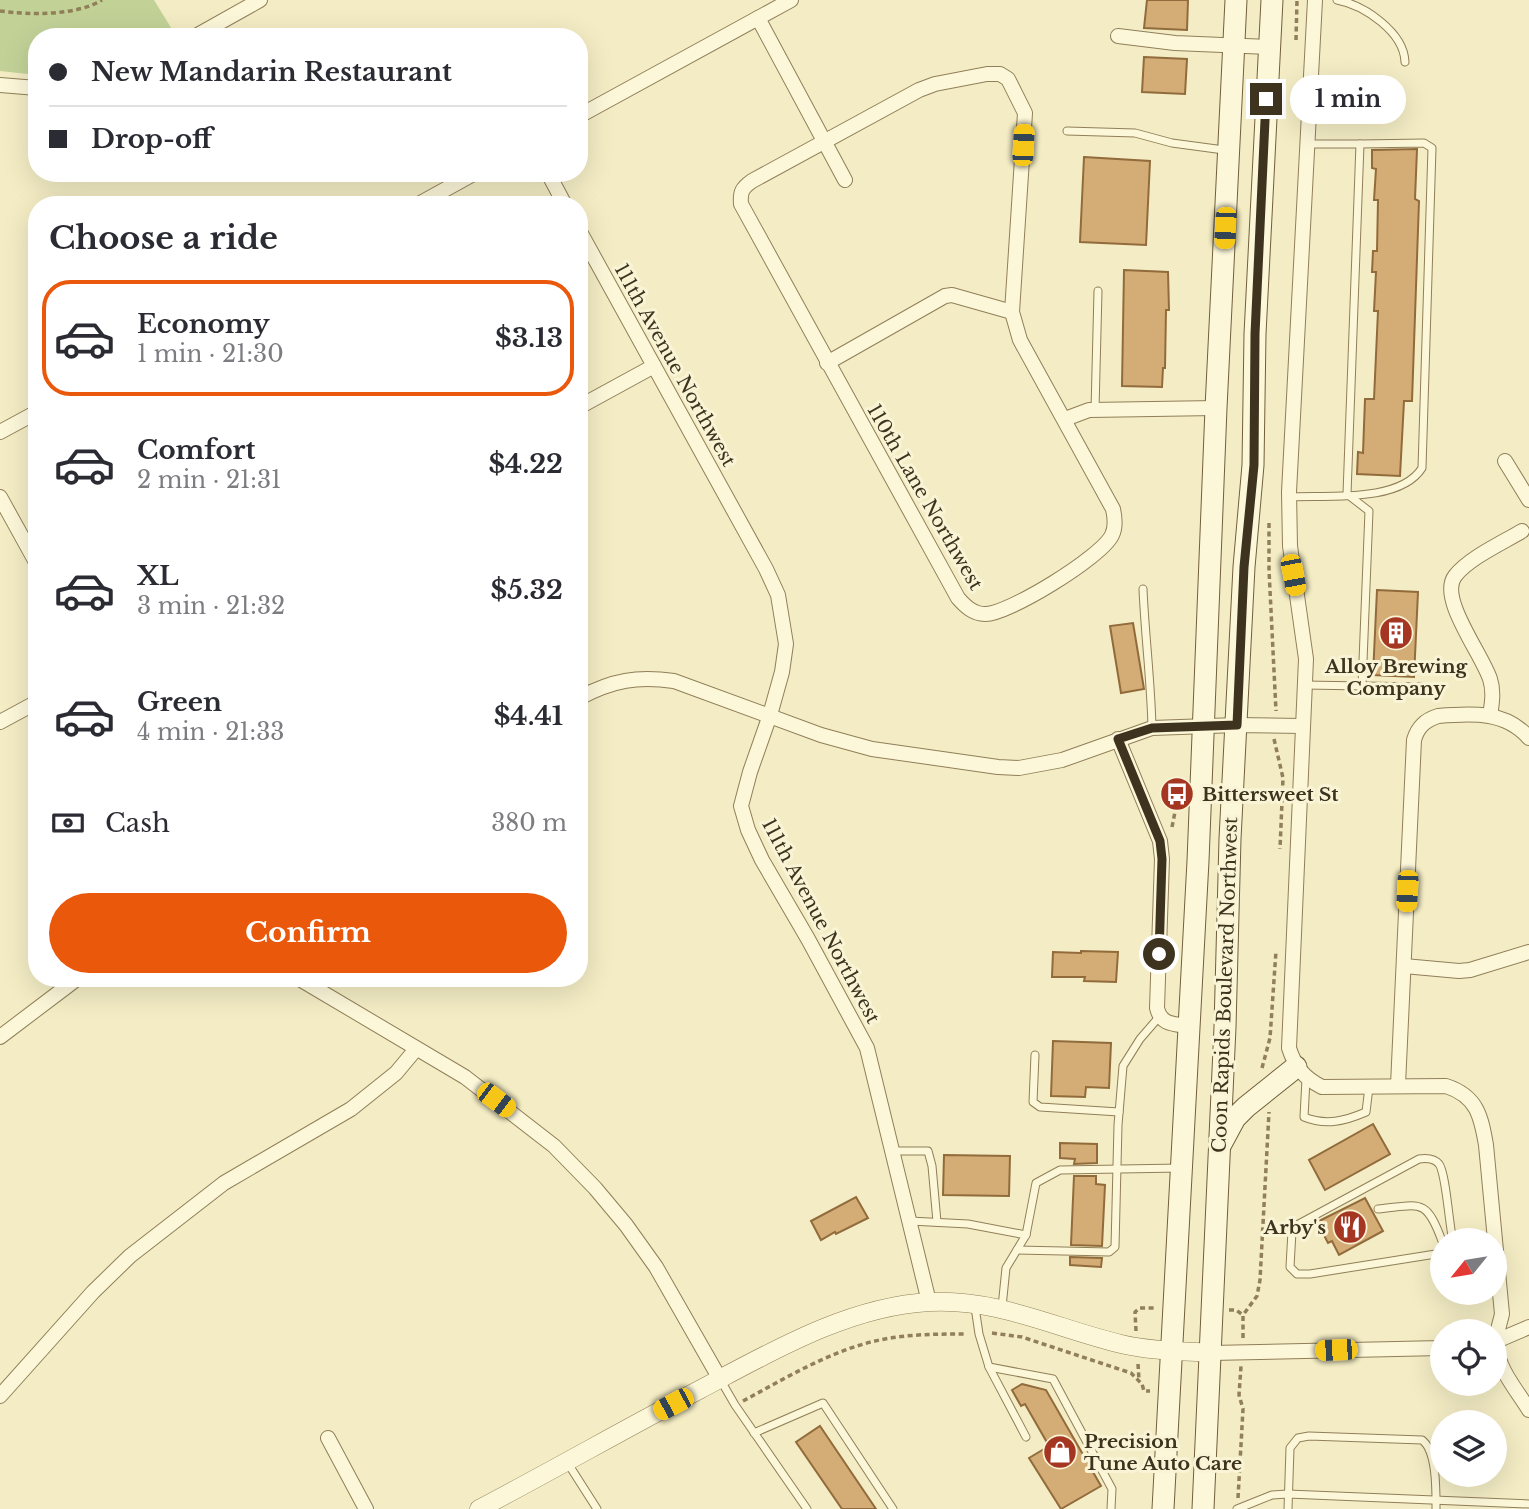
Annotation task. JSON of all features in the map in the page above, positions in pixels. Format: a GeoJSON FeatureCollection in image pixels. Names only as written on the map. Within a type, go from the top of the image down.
{"type":"FeatureCollection","features":[{"type":"Feature","properties":{"kind":"main road","name":"Coon Rapids Boulevard Northwest"},"geometry":{"type":"LineString","coordinates":[[1163,1509],[1198,862],[1236,0]]}},
{"type":"Feature","properties":{"kind":"main road","name":"Coon Rapids Boulevard Northwest"},"geometry":{"type":"LineString","coordinates":[[1203,1509],[1225,1027],[1230,839],[1244,567],[1254,465],[1255,334],[1272,0]]}},
{"type":"Feature","properties":{"kind":"main road"},"geometry":{"type":"LineString","coordinates":[[1218,1149],[1235,1118],[1246,1107],[1301,1073]]}},
{"type":"Feature","properties":{"kind":"street"},"geometry":{"type":"LineString","coordinates":[[210,28],[260,0]]}},
{"type":"Feature","properties":{"kind":"street"},"geometry":{"type":"LineString","coordinates":[[588,111],[791,0]]}},
{"type":"Feature","properties":{"kind":"street"},"geometry":{"type":"LineString","coordinates":[[1315,0],[1289,497],[1290,546],[1305,645],[1289,1048],[1301,1073],[1322,1087],[1446,1086],[1460,1090],[1481,1120],[1486,1145],[1493,1228]]}},
{"type":"Feature","properties":{"kind":"street"},"geometry":{"type":"LineString","coordinates":[[758,18],[845,180]]}},
{"type":"Feature","properties":{"kind":"street"},"geometry":{"type":"LineString","coordinates":[[1118,36],[1175,43],[1269,47]]}},
{"type":"Feature","properties":{"kind":"street","name":"110th Lane Northwest"},"geometry":{"type":"LineString","coordinates":[[987,74],[1000,74],[1008,79],[1025,113],[1012,312],[1020,340],[1113,509],[1115,521],[1112,535],[1104,547],[1068,575],[1001,611],[988,615],[977,613],[958,598],[741,204],[743,187],[824,142],[935,84],[987,74]]}},
{"type":"Feature","properties":{"kind":"street"},"geometry":{"type":"LineString","coordinates":[[0,85],[28,87]]}},
{"type":"Feature","properties":{"kind":"street"},"geometry":{"type":"LineString","coordinates":[[433,196],[459,182]]}},
{"type":"Feature","properties":{"kind":"street","name":"111th Avenue Northwest"},"geometry":{"type":"LineString","coordinates":[[588,246],[778,596],[786,644],[782,672],[741,806],[748,830],[762,860],[867,1048],[929,1302]]}},
{"type":"Feature","properties":{"kind":"street"},"geometry":{"type":"LineString","coordinates":[[827,363],[945,296],[952,295],[1012,312]]}},
{"type":"Feature","properties":{"kind":"street"},"geometry":{"type":"LineString","coordinates":[[588,402],[654,366]]}},
{"type":"Feature","properties":{"kind":"street"},"geometry":{"type":"LineString","coordinates":[[1065,419],[1089,410],[1216,408]]}},
{"type":"Feature","properties":{"kind":"street"},"geometry":{"type":"LineString","coordinates":[[0,432],[28,417]]}},
{"type":"Feature","properties":{"kind":"street"},"geometry":{"type":"LineString","coordinates":[[1505,461],[1529,500]]}},
{"type":"Feature","properties":{"kind":"street"},"geometry":{"type":"LineString","coordinates":[[0,497],[28,548]]}},
{"type":"Feature","properties":{"kind":"street"},"geometry":{"type":"LineString","coordinates":[[1490,716],[1493,699],[1490,679],[1452,602],[1450,587],[1452,580],[1465,566],[1522,531]]}},
{"type":"Feature","properties":{"kind":"street"},"geometry":{"type":"LineString","coordinates":[[588,694],[610,683],[654,678],[674,681],[821,735],[872,749],[1019,768],[1062,760],[1152,728],[1301,726]]}},
{"type":"Feature","properties":{"kind":"street"},"geometry":{"type":"LineString","coordinates":[[0,722],[28,707]]}},
{"type":"Feature","properties":{"kind":"street"},"geometry":{"type":"LineString","coordinates":[[1398,1086],[1417,731],[1430,719],[1438,716],[1490,716],[1504,718],[1517,725],[1529,738]]}},
{"type":"Feature","properties":{"kind":"street"},"geometry":{"type":"LineString","coordinates":[[1118,739],[1160,845],[1159,1017],[1167,1023],[1188,1026]]}},
{"type":"Feature","properties":{"kind":"street"},"geometry":{"type":"LineString","coordinates":[[1404,967],[1470,970],[1529,952]]}},
{"type":"Feature","properties":{"kind":"street"},"geometry":{"type":"LineString","coordinates":[[0,1037],[66,987]]}},
{"type":"Feature","properties":{"kind":"street"},"geometry":{"type":"LineString","coordinates":[[313,987],[465,1077],[554,1146],[595,1188],[656,1267],[720,1379]]}},
{"type":"Feature","properties":{"kind":"street"},"geometry":{"type":"LineString","coordinates":[[0,1396],[93,1292],[130,1256],[235,1176],[351,1109],[396,1073],[416,1049]]}},
{"type":"Feature","properties":{"kind":"street"},"geometry":{"type":"LineString","coordinates":[[479,1509],[720,1379],[830,1326],[875,1311],[929,1302],[975,1306],[1001,1310],[1117,1343],[1211,1353],[1430,1348]]}},
{"type":"Feature","properties":{"kind":"street"},"geometry":{"type":"LineString","coordinates":[[1507,1337],[1529,1327]]}},
{"type":"Feature","properties":{"kind":"street"},"geometry":{"type":"LineString","coordinates":[[1507,1375],[1529,1410]]}},
{"type":"Feature","properties":{"kind":"street"},"geometry":{"type":"LineString","coordinates":[[328,1438],[366,1509]]}},
{"type":"Feature","properties":{"kind":"lane"},"geometry":{"type":"LineString","coordinates":[[1337,0],[1381,21],[1400,41],[1405,52],[1405,62]]}},
{"type":"Feature","properties":{"kind":"lane"},"geometry":{"type":"LineString","coordinates":[[1067,131],[1135,133],[1172,143],[1229,151]]}},
{"type":"Feature","properties":{"kind":"lane"},"geometry":{"type":"LineString","coordinates":[[1289,497],[1390,491],[1415,480],[1422,468],[1423,454],[1432,148],[1424,143],[1307,144]]}},
{"type":"Feature","properties":{"kind":"lane"},"geometry":{"type":"LineString","coordinates":[[1347,494],[1360,144]]}},
{"type":"Feature","properties":{"kind":"lane"},"geometry":{"type":"LineString","coordinates":[[1095,410],[1098,291]]}},
{"type":"Feature","properties":{"kind":"lane"},"geometry":{"type":"LineString","coordinates":[[1347,494],[1369,511],[1362,686]]}},
{"type":"Feature","properties":{"kind":"lane"},"geometry":{"type":"LineString","coordinates":[[1143,589],[1145,647],[1151,680],[1152,728]]}},
{"type":"Feature","properties":{"kind":"lane"},"geometry":{"type":"LineString","coordinates":[[1304,685],[1422,687]]}},
{"type":"Feature","properties":{"kind":"lane"},"geometry":{"type":"LineString","coordinates":[[1017,1250],[1109,1252],[1115,1247],[1119,1112],[1124,1066],[1140,1039],[1159,1017]]}},
{"type":"Feature","properties":{"kind":"lane"},"geometry":{"type":"LineString","coordinates":[[1035,1055],[1032,1102],[1040,1107],[1119,1112]]}},
{"type":"Feature","properties":{"kind":"lane"},"geometry":{"type":"LineString","coordinates":[[1301,1073],[1304,1117],[1319,1123],[1350,1119],[1366,1112],[1369,1087]]}},
{"type":"Feature","properties":{"kind":"lane"},"geometry":{"type":"LineString","coordinates":[[892,1151],[928,1151],[937,1222]]}},
{"type":"Feature","properties":{"kind":"lane"},"geometry":{"type":"LineString","coordinates":[[1430,1256],[1310,1274],[1297,1274],[1290,1267],[1292,1231],[1295,1226],[1419,1159],[1434,1160],[1440,1165],[1444,1175],[1450,1228]]}},
{"type":"Feature","properties":{"kind":"lane"},"geometry":{"type":"LineString","coordinates":[[1001,1310],[1006,1268],[1026,1236],[1036,1183],[1060,1170],[1181,1168]]}},
{"type":"Feature","properties":{"kind":"lane"},"geometry":{"type":"LineString","coordinates":[[1378,1209],[1414,1205],[1433,1216],[1438,1228]]}},
{"type":"Feature","properties":{"kind":"lane"},"geometry":{"type":"LineString","coordinates":[[910,1221],[968,1224],[1026,1236]]}},
{"type":"Feature","properties":{"kind":"lane"},"geometry":{"type":"LineString","coordinates":[[975,1306],[979,1334],[989,1367],[1026,1437]]}},
{"type":"Feature","properties":{"kind":"lane"},"geometry":{"type":"LineString","coordinates":[[989,1367],[1053,1379],[1112,1489],[1111,1509]]}},
{"type":"Feature","properties":{"kind":"lane"},"geometry":{"type":"LineString","coordinates":[[720,1379],[807,1509]]}},
{"type":"Feature","properties":{"kind":"lane"},"geometry":{"type":"LineString","coordinates":[[754,1433],[823,1403],[893,1509]]}},
{"type":"Feature","properties":{"kind":"lane"},"geometry":{"type":"LineString","coordinates":[[1288,1509],[1290,1448],[1298,1438],[1309,1436],[1422,1440],[1430,1445],[1436,1505]]}},
{"type":"Feature","properties":{"kind":"lane"},"geometry":{"type":"LineString","coordinates":[[567,1462],[597,1509]]}},
{"type":"Feature","properties":{"kind":"lane"},"geometry":{"type":"LineString","coordinates":[[1237,1505],[1272,1495],[1288,1494],[1436,1505],[1529,1504]]}},
{"type":"Feature","properties":{"kind":"path"},"geometry":{"type":"LineString","coordinates":[[0,10],[35,14],[84,7],[102,0]]}},
{"type":"Feature","properties":{"kind":"path"},"geometry":{"type":"LineString","coordinates":[[1274,746],[1283,778],[1280,852]]}},
{"type":"Feature","properties":{"kind":"path"},"geometry":{"type":"LineString","coordinates":[[1260,1076],[1270,1038],[1276,950]]}},
{"type":"Feature","properties":{"kind":"path"},"geometry":{"type":"LineString","coordinates":[[1243,1315],[1257,1296],[1260,1280],[1270,1103]]}},
{"type":"Feature","properties":{"kind":"path"},"geometry":{"type":"LineString","coordinates":[[735,1405],[817,1361],[847,1349],[904,1336],[996,1332],[1022,1337],[1131,1373],[1142,1384],[1144,1391]]}},
{"type":"Feature","properties":{"kind":"path"},"geometry":{"type":"LineString","coordinates":[[1237,1505],[1242,1409],[1240,1387]]}},
{"type":"Feature","properties":{"kind":"green space"},"geometry":{"type":"Polygon","coordinates":[[[0,0],[154,0],[171,28],[28,28],[28,74],[0,71],[0,0]]]}},
{"type":"Feature","properties":{"kind":"building"},"geometry":{"type":"Polygon","coordinates":[[[1147,0],[1188,0],[1187,30],[1144,28],[1147,0]]]}},
{"type":"Feature","properties":{"kind":"building"},"geometry":{"type":"Polygon","coordinates":[[[1144,57],[1187,59],[1185,94],[1142,92],[1144,57]]]}},
{"type":"Feature","properties":{"kind":"building"},"geometry":{"type":"Polygon","coordinates":[[[1417,149],[1415,199],[1419,201],[1412,401],[1404,401],[1400,476],[1357,474],[1358,452],[1363,453],[1365,399],[1374,399],[1378,311],[1374,311],[1376,272],[1372,272],[1373,251],[1377,251],[1378,200],[1374,200],[1376,169],[1372,168],[1372,150],[1417,149]]]}},
{"type":"Feature","properties":{"kind":"building"},"geometry":{"type":"Polygon","coordinates":[[[1084,157],[1150,161],[1146,245],[1080,242],[1084,157]]]}},
{"type":"Feature","properties":{"kind":"building"},"geometry":{"type":"Polygon","coordinates":[[[1124,270],[1168,272],[1169,310],[1166,310],[1162,387],[1122,386],[1124,270]]]}},
{"type":"Feature","properties":{"kind":"building","name":"Alloy Brewing Company"},"geometry":{"type":"Polygon","coordinates":[[[1377,590],[1418,592],[1414,677],[1373,675],[1377,590]]]}},
{"type":"Feature","properties":{"kind":"building"},"geometry":{"type":"Polygon","coordinates":[[[1133,623],[1144,689],[1121,693],[1110,626],[1133,623]]]}},
{"type":"Feature","properties":{"kind":"building"},"geometry":{"type":"Polygon","coordinates":[[[1053,952],[1118,952],[1116,982],[1084,981],[1085,977],[1052,977],[1053,952]]]}},
{"type":"Feature","properties":{"kind":"building"},"geometry":{"type":"Polygon","coordinates":[[[1053,1041],[1111,1043],[1109,1088],[1086,1087],[1085,1097],[1051,1096],[1053,1041]]]}},
{"type":"Feature","properties":{"kind":"building"},"geometry":{"type":"Polygon","coordinates":[[[1373,1124],[1390,1154],[1325,1190],[1309,1160],[1373,1124]]]}},
{"type":"Feature","properties":{"kind":"building"},"geometry":{"type":"Polygon","coordinates":[[[1060,1143],[1097,1144],[1097,1163],[1074,1164],[1075,1159],[1060,1158],[1060,1143]]]}},
{"type":"Feature","properties":{"kind":"building"},"geometry":{"type":"Polygon","coordinates":[[[944,1155],[1010,1156],[1009,1196],[943,1195],[944,1155]]]}},
{"type":"Feature","properties":{"kind":"building"},"geometry":{"type":"Polygon","coordinates":[[[1074,1176],[1096,1176],[1096,1184],[1105,1185],[1102,1246],[1071,1245],[1074,1176]]]}},
{"type":"Feature","properties":{"kind":"building"},"geometry":{"type":"Polygon","coordinates":[[[856,1197],[868,1218],[821,1240],[811,1221],[856,1197]]]}},
{"type":"Feature","properties":{"kind":"building","name":"Arby's"},"geometry":{"type":"Polygon","coordinates":[[[1365,1198],[1383,1231],[1339,1255],[1332,1241],[1328,1243],[1317,1222],[1365,1198]]]}},
{"type":"Feature","properties":{"kind":"building"},"geometry":{"type":"Polygon","coordinates":[[[1070,1257],[1102,1258],[1101,1267],[1070,1265],[1070,1257]]]}},
{"type":"Feature","properties":{"kind":"building","name":"Precision Tune Auto Care"},"geometry":{"type":"Polygon","coordinates":[[[1022,1384],[1046,1390],[1101,1486],[1061,1509],[1029,1458],[1049,1446],[1025,1404],[1021,1406],[1012,1390],[1022,1384]]]}},
{"type":"Feature","properties":{"kind":"building"},"geometry":{"type":"Polygon","coordinates":[[[820,1426],[876,1509],[842,1509],[796,1442],[820,1426]]]}},
{"type":"Feature","properties":{"kind":"place","name":"Alloy Brewing Company"},"geometry":{"type":"Point","coordinates":[1396,633]}},
{"type":"Feature","properties":{"kind":"place","name":"Bittersweet St"},"geometry":{"type":"Point","coordinates":[1177,794]}},
{"type":"Feature","properties":{"kind":"place","name":"Arby's"},"geometry":{"type":"Point","coordinates":[1350,1227]}},
{"type":"Feature","properties":{"kind":"place","name":"Precision Tune Auto Care"},"geometry":{"type":"Point","coordinates":[1060,1452]}},
{"type":"Feature","properties":{"kind":"route"},"geometry":{"type":"LineString","coordinates":[[1159,954],[1162,859],[1160,841],[1118,739],[1152,728],[1237,725],[1244,567],[1254,465],[1255,334],[1266,99]]}}]}
